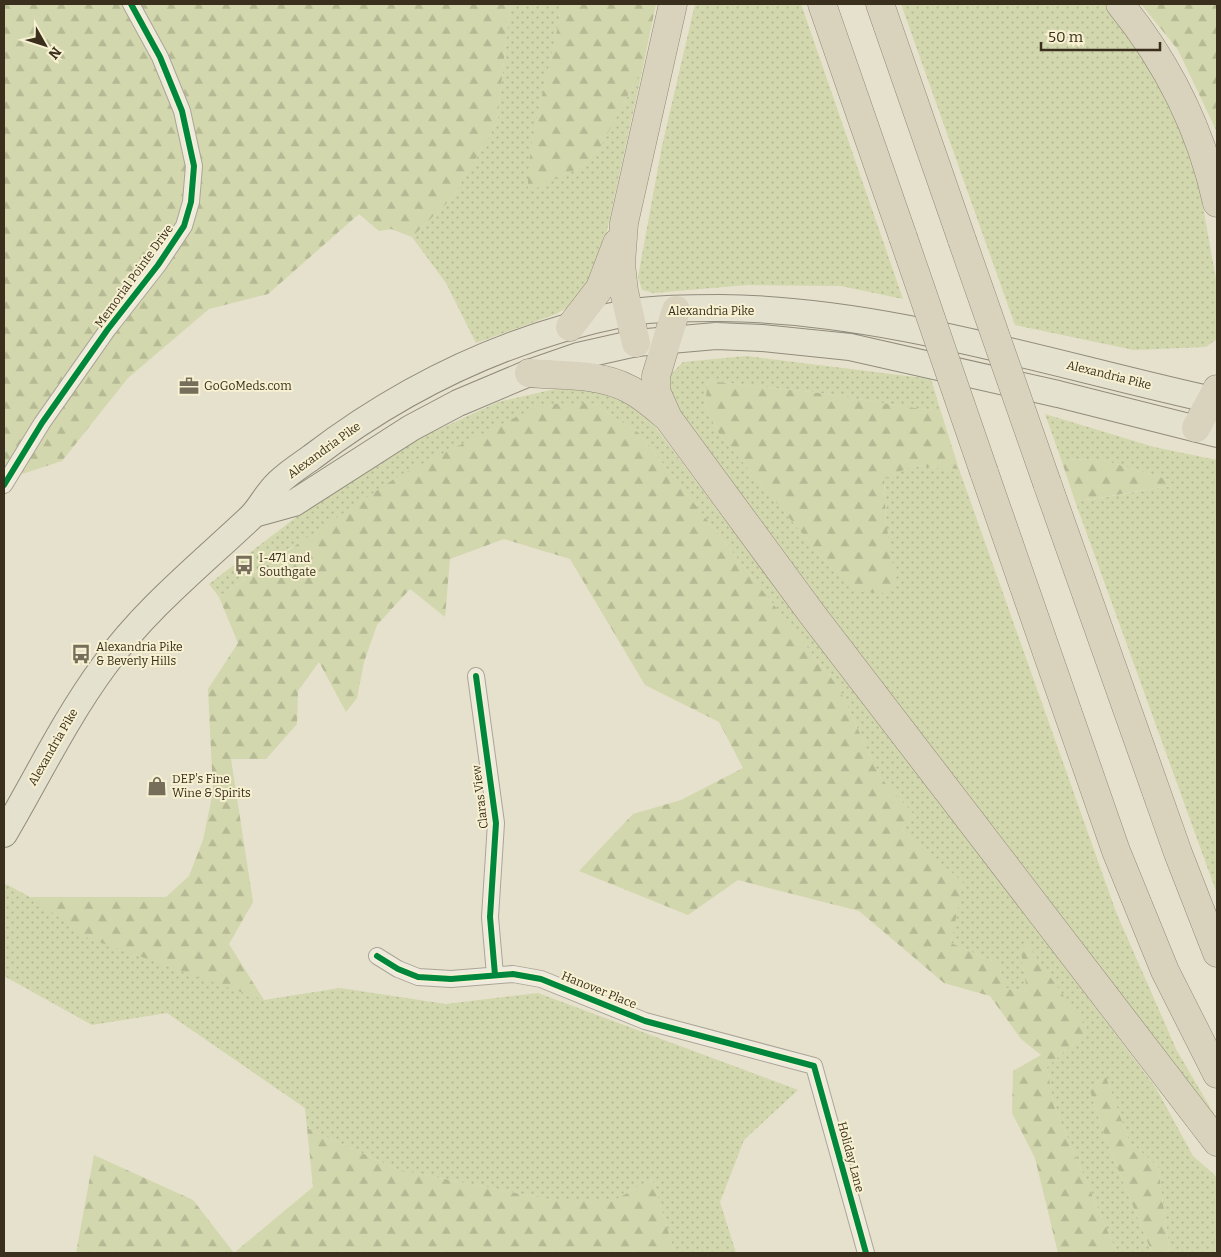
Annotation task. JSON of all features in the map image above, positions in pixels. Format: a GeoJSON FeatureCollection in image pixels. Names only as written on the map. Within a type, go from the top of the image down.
{"type":"FeatureCollection","features":[{"type":"Feature","properties":{"kind":"highway"},"geometry":{"type":"LineString","coordinates":[[570,327],[600,288],[624,223],[673,4]]}},
{"type":"Feature","properties":{"kind":"highway"},"geometry":{"type":"LineString","coordinates":[[822,4],[1116,851],[1165,971],[1217,1074]]}},
{"type":"Feature","properties":{"kind":"highway"},"geometry":{"type":"LineString","coordinates":[[880,4],[1178,853],[1217,953]]}},
{"type":"Feature","properties":{"kind":"highway"},"geometry":{"type":"LineString","coordinates":[[1120,4],[1163,62],[1179,94],[1201,144],[1217,202]]}},
{"type":"Feature","properties":{"kind":"highway"},"geometry":{"type":"LineString","coordinates":[[624,223],[621,264],[628,313],[636,343]]}},
{"type":"Feature","properties":{"kind":"highway"},"geometry":{"type":"LineString","coordinates":[[676,310],[656,376],[656,391],[668,418],[824,629],[1217,1142]]}},
{"type":"Feature","properties":{"kind":"highway"},"geometry":{"type":"LineString","coordinates":[[530,373],[589,376],[611,382],[628,389],[668,418]]}},
{"type":"Feature","properties":{"kind":"highway"},"geometry":{"type":"LineString","coordinates":[[1206,431],[1215,397]]}},
{"type":"Feature","properties":{"kind":"main road","name":"Alexandria Pike"},"geometry":{"type":"LineString","coordinates":[[4,834],[79,704],[104,666],[124,640],[184,576],[254,514],[275,485],[339,436],[431,380],[480,356],[570,327],[628,313],[721,308],[797,313],[889,326],[1215,397]]}},
{"type":"Feature","properties":{"kind":"main road","name":"Alexandria Pike"},"geometry":{"type":"LineString","coordinates":[[254,514],[294,503],[411,428],[458,403],[530,373],[578,356],[636,343],[666,340],[716,336],[850,346],[1206,431]]}},
{"type":"Feature","properties":{"kind":"street","name":"Memorial Pointe Drive"},"geometry":{"type":"LineString","coordinates":[[4,485],[42,423],[108,329],[158,265],[184,226],[191,202],[194,166],[182,111],[160,57],[131,4]]}},
{"type":"Feature","properties":{"kind":"street","name":"Claras View"},"geometry":{"type":"LineString","coordinates":[[476,676],[496,823],[490,917],[495,976]]}},
{"type":"Feature","properties":{"kind":"street","name":"Hanover Place"},"geometry":{"type":"LineString","coordinates":[[377,956],[398,969],[418,977],[451,979],[513,974],[541,979],[645,1021],[814,1066]]}},
{"type":"Feature","properties":{"kind":"street","name":"Holiday Lane"},"geometry":{"type":"LineString","coordinates":[[814,1066],[866,1253]]}},
{"type":"Feature","properties":{"kind":"green space"},"geometry":{"type":"Polygon","coordinates":[[[4,4],[510,4],[497,123],[452,198],[412,237],[391,229],[379,231],[359,214],[268,294],[209,309],[128,378],[62,461],[19,475],[4,475],[4,4]]]}},
{"type":"Feature","properties":{"kind":"green space"},"geometry":{"type":"Polygon","coordinates":[[[510,4],[561,4],[558,28],[532,144],[529,191],[583,166],[600,148],[643,67],[598,271],[579,301],[556,314],[476,343],[446,283],[412,237],[452,198],[497,123],[510,4]]]}},
{"type":"Feature","properties":{"kind":"green space"},"geometry":{"type":"Polygon","coordinates":[[[561,4],[656,4],[643,67],[600,148],[583,166],[528,192],[529,168],[536,121],[558,28],[561,4]]]}},
{"type":"Feature","properties":{"kind":"green space"},"geometry":{"type":"Polygon","coordinates":[[[695,4],[801,4],[903,299],[841,286],[747,285],[654,293],[642,290],[638,277],[662,146],[695,4]]]}},
{"type":"Feature","properties":{"kind":"green space"},"geometry":{"type":"Polygon","coordinates":[[[901,4],[1106,4],[1152,64],[1195,162],[1217,285],[1217,339],[1206,347],[1134,350],[1015,325],[901,4]]]}},
{"type":"Feature","properties":{"kind":"green space"},"geometry":{"type":"Polygon","coordinates":[[[1141,4],[1217,4],[1217,132],[1178,50],[1141,4]]]}},
{"type":"Feature","properties":{"kind":"green space"},"geometry":{"type":"Polygon","coordinates":[[[746,356],[931,379],[941,412],[812,392],[708,381],[705,404],[717,431],[835,573],[886,523],[884,479],[912,466],[959,469],[1116,912],[1177,1051],[1217,1119],[1217,1130],[704,452],[671,398],[669,376],[683,362],[746,356]]]}},
{"type":"Feature","properties":{"kind":"green space"},"geometry":{"type":"Polygon","coordinates":[[[708,381],[812,392],[941,412],[959,469],[912,466],[884,479],[886,523],[896,582],[885,593],[862,592],[835,573],[717,431],[705,404],[708,381]]]}},
{"type":"Feature","properties":{"kind":"green space"},"geometry":{"type":"Polygon","coordinates":[[[568,386],[629,400],[654,425],[1156,1088],[1193,1156],[1217,1177],[1217,1253],[1170,1253],[1158,1167],[1129,1141],[1106,1077],[1089,1088],[1105,1137],[1152,1253],[1117,1253],[1054,1106],[1047,1067],[1070,1046],[1090,1034],[1028,946],[1021,953],[1027,992],[1005,988],[999,964],[951,943],[962,882],[902,830],[915,816],[880,777],[839,688],[639,433],[592,403],[290,548],[219,597],[209,584],[320,499],[407,444],[498,402],[568,386]]]}},
{"type":"Feature","properties":{"kind":"green space"},"geometry":{"type":"Polygon","coordinates":[[[592,403],[639,433],[839,688],[880,777],[915,816],[902,830],[963,882],[951,943],[999,964],[1005,988],[1027,992],[1021,953],[1028,946],[1091,1034],[1070,1046],[1047,1067],[1054,1106],[1117,1253],[1058,1253],[1035,1158],[1012,1113],[1013,1071],[1041,1055],[1021,1039],[990,996],[944,983],[859,911],[738,880],[688,915],[579,871],[633,814],[681,800],[743,768],[719,722],[645,685],[570,559],[504,539],[450,559],[445,617],[410,589],[377,625],[364,662],[357,698],[346,712],[319,662],[298,691],[297,724],[266,759],[231,759],[253,902],[229,944],[264,1000],[88,938],[30,897],[166,897],[189,876],[203,840],[213,792],[208,689],[238,643],[219,597],[400,475],[542,404],[592,403]]]}},
{"type":"Feature","properties":{"kind":"green space"},"geometry":{"type":"Polygon","coordinates":[[[1045,414],[1154,447],[1217,460],[1217,894],[1075,501],[1173,486],[1169,480],[1103,460],[1061,459],[1045,414]]]}},
{"type":"Feature","properties":{"kind":"green space"},"geometry":{"type":"Polygon","coordinates":[[[1061,459],[1103,460],[1169,480],[1174,486],[1075,501],[1061,459]]]}},
{"type":"Feature","properties":{"kind":"green space"},"geometry":{"type":"Polygon","coordinates":[[[4,883],[30,897],[264,1000],[340,988],[446,1004],[538,993],[798,1090],[744,1140],[720,1202],[736,1253],[675,1253],[652,1179],[615,1200],[551,1200],[399,1170],[307,1128],[305,1108],[167,1013],[92,1025],[4,976],[4,883]]]}},
{"type":"Feature","properties":{"kind":"green space"},"geometry":{"type":"Polygon","coordinates":[[[1106,1077],[1129,1141],[1158,1167],[1170,1253],[1152,1253],[1105,1137],[1089,1088],[1106,1077]]]}},
{"type":"Feature","properties":{"kind":"green space"},"geometry":{"type":"Polygon","coordinates":[[[307,1128],[399,1170],[551,1200],[615,1200],[652,1179],[675,1253],[234,1253],[313,1187],[307,1128]]]}},
{"type":"Feature","properties":{"kind":"green space"},"geometry":{"type":"Polygon","coordinates":[[[94,1155],[193,1200],[234,1253],[76,1253],[94,1155]]]}},
{"type":"Feature","properties":{"kind":"cycle path"},"geometry":{"type":"LineString","coordinates":[[4,485],[42,423],[108,329],[158,265],[184,226],[191,202],[194,166],[182,111],[160,57],[131,4]]}},
{"type":"Feature","properties":{"kind":"cycle path"},"geometry":{"type":"LineString","coordinates":[[476,676],[496,823],[490,917],[495,975]]}},
{"type":"Feature","properties":{"kind":"cycle path"},"geometry":{"type":"LineString","coordinates":[[377,956],[398,969],[418,977],[451,979],[513,974],[541,979],[645,1021],[814,1066],[866,1253]]}},
{"type":"Feature","properties":{"kind":"place","name":"GoGoMeds.com"},"geometry":{"type":"Point","coordinates":[189,386]}},
{"type":"Feature","properties":{"kind":"place","name":"I-471 and Southgate"},"geometry":{"type":"Point","coordinates":[244,565]}},
{"type":"Feature","properties":{"kind":"place","name":"Alexandria Pike & Beverly Hills"},"geometry":{"type":"Point","coordinates":[81,654]}},
{"type":"Feature","properties":{"kind":"place","name":"DEP's Fine Wine & Spirits"},"geometry":{"type":"Point","coordinates":[157,786]}}]}
